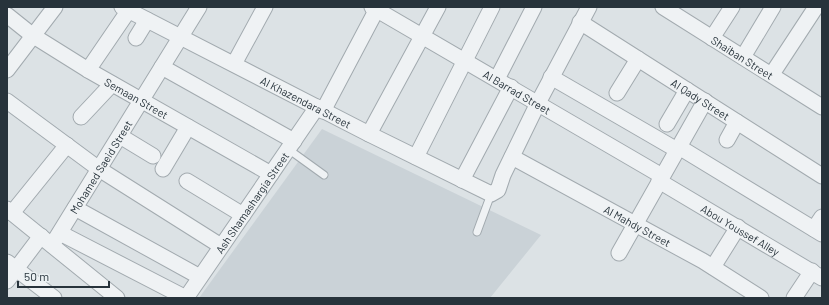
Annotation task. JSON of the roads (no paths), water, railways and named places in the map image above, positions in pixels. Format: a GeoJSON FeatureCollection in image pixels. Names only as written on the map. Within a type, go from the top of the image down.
{"type":"FeatureCollection","features":[{"type":"Feature","properties":{"kind":"street"},"geometry":{"type":"LineString","coordinates":[[7,70],[32,35],[55,7]]}},
{"type":"Feature","properties":{"kind":"street","name":"Mohamed Saeid Street"},"geometry":{"type":"LineString","coordinates":[[10,271],[60,232],[200,7]]}},
{"type":"Feature","properties":{"kind":"street"},"geometry":{"type":"LineString","coordinates":[[369,134],[438,7]]}},
{"type":"Feature","properties":{"kind":"street"},"geometry":{"type":"LineString","coordinates":[[416,157],[492,7]]}},
{"type":"Feature","properties":{"kind":"street"},"geometry":{"type":"LineString","coordinates":[[497,79],[534,7]]}},
{"type":"Feature","properties":{"kind":"street"},"geometry":{"type":"LineString","coordinates":[[491,194],[498,190],[512,156],[538,103],[589,7]]}},
{"type":"Feature","properties":{"kind":"street"},"geometry":{"type":"LineString","coordinates":[[712,38],[732,7]]}},
{"type":"Feature","properties":{"kind":"street"},"geometry":{"type":"LineString","coordinates":[[743,57],[773,7]]}},
{"type":"Feature","properties":{"kind":"street"},"geometry":{"type":"LineString","coordinates":[[772,74],[816,7]]}},
{"type":"Feature","properties":{"kind":"street"},"geometry":{"type":"LineString","coordinates":[[88,70],[128,8]]}},
{"type":"Feature","properties":{"kind":"street","name":"Al Khazendara Street"},"geometry":{"type":"LineString","coordinates":[[128,8],[147,20],[320,109],[491,194]]}},
{"type":"Feature","properties":{"kind":"street"},"geometry":{"type":"LineString","coordinates":[[234,64],[263,8]]}},
{"type":"Feature","properties":{"kind":"street","name":"Al Barrad Street"},"geometry":{"type":"LineString","coordinates":[[376,8],[538,103],[661,179]]}},
{"type":"Feature","properties":{"kind":"street","name":"Ash Shamashargia Street"},"geometry":{"type":"LineString","coordinates":[[186,298],[291,145],[320,109],[376,8]]}},
{"type":"Feature","properties":{"kind":"street","name":"Shaiban Street"},"geometry":{"type":"LineString","coordinates":[[670,9],[712,38],[772,74],[822,107]]}},
{"type":"Feature","properties":{"kind":"street","name":"Semaan Street"},"geometry":{"type":"LineString","coordinates":[[7,15],[32,35],[88,70],[271,174]]}},
{"type":"Feature","properties":{"kind":"street"},"geometry":{"type":"LineString","coordinates":[[136,38],[147,20]]}},
{"type":"Feature","properties":{"kind":"street","name":"Al Qady Street"},"geometry":{"type":"LineString","coordinates":[[580,22],[822,176]]}},
{"type":"Feature","properties":{"kind":"street"},"geometry":{"type":"LineString","coordinates":[[617,93],[638,59]]}},
{"type":"Feature","properties":{"kind":"street"},"geometry":{"type":"LineString","coordinates":[[162,67],[291,145]]}},
{"type":"Feature","properties":{"kind":"street"},"geometry":{"type":"LineString","coordinates":[[551,77],[819,227]]}},
{"type":"Feature","properties":{"kind":"street"},"geometry":{"type":"LineString","coordinates":[[80,117],[112,84]]}},
{"type":"Feature","properties":{"kind":"street"},"geometry":{"type":"LineString","coordinates":[[462,180],[511,87]]}},
{"type":"Feature","properties":{"kind":"street"},"geometry":{"type":"LineString","coordinates":[[667,124],[687,90]]}},
{"type":"Feature","properties":{"kind":"street"},"geometry":{"type":"LineString","coordinates":[[7,101],[99,169],[221,246]]}},
{"type":"Feature","properties":{"kind":"street"},"geometry":{"type":"LineString","coordinates":[[619,253],[705,102]]}},
{"type":"Feature","properties":{"kind":"street"},"geometry":{"type":"LineString","coordinates":[[727,140],[737,122]]}},
{"type":"Feature","properties":{"kind":"street"},"geometry":{"type":"LineString","coordinates":[[163,169],[188,127]]}},
{"type":"Feature","properties":{"kind":"street"},"geometry":{"type":"LineString","coordinates":[[120,136],[153,156]]}},
{"type":"Feature","properties":{"kind":"street"},"geometry":{"type":"LineString","coordinates":[[67,145],[9,211],[117,298]]}},
{"type":"Feature","properties":{"kind":"street","name":"Al Mahdy Street"},"geometry":{"type":"LineString","coordinates":[[512,156],[714,267],[761,298]]}},
{"type":"Feature","properties":{"kind":"street","name":"Abou Youssef Alley"},"geometry":{"type":"LineString","coordinates":[[661,179],[817,275]]}},
{"type":"Feature","properties":{"kind":"street"},"geometry":{"type":"LineString","coordinates":[[187,181],[243,215]]}},
{"type":"Feature","properties":{"kind":"street"},"geometry":{"type":"LineString","coordinates":[[75,208],[200,277]]}},
{"type":"Feature","properties":{"kind":"street"},"geometry":{"type":"LineString","coordinates":[[714,267],[738,227]]}},
{"type":"Feature","properties":{"kind":"street"},"geometry":{"type":"LineString","coordinates":[[60,232],[186,298]]}},
{"type":"Feature","properties":{"kind":"street"},"geometry":{"type":"LineString","coordinates":[[10,271],[54,298]]}},
{"type":"Feature","properties":{"kind":"street"},"geometry":{"type":"LineString","coordinates":[[794,298],[817,275]]}},
{"type":"Feature","properties":{"kind":"lane"},"geometry":{"type":"LineString","coordinates":[[291,145],[324,175]]}},
{"type":"Feature","properties":{"kind":"lane"},"geometry":{"type":"LineString","coordinates":[[476,232],[491,194]]}}]}
